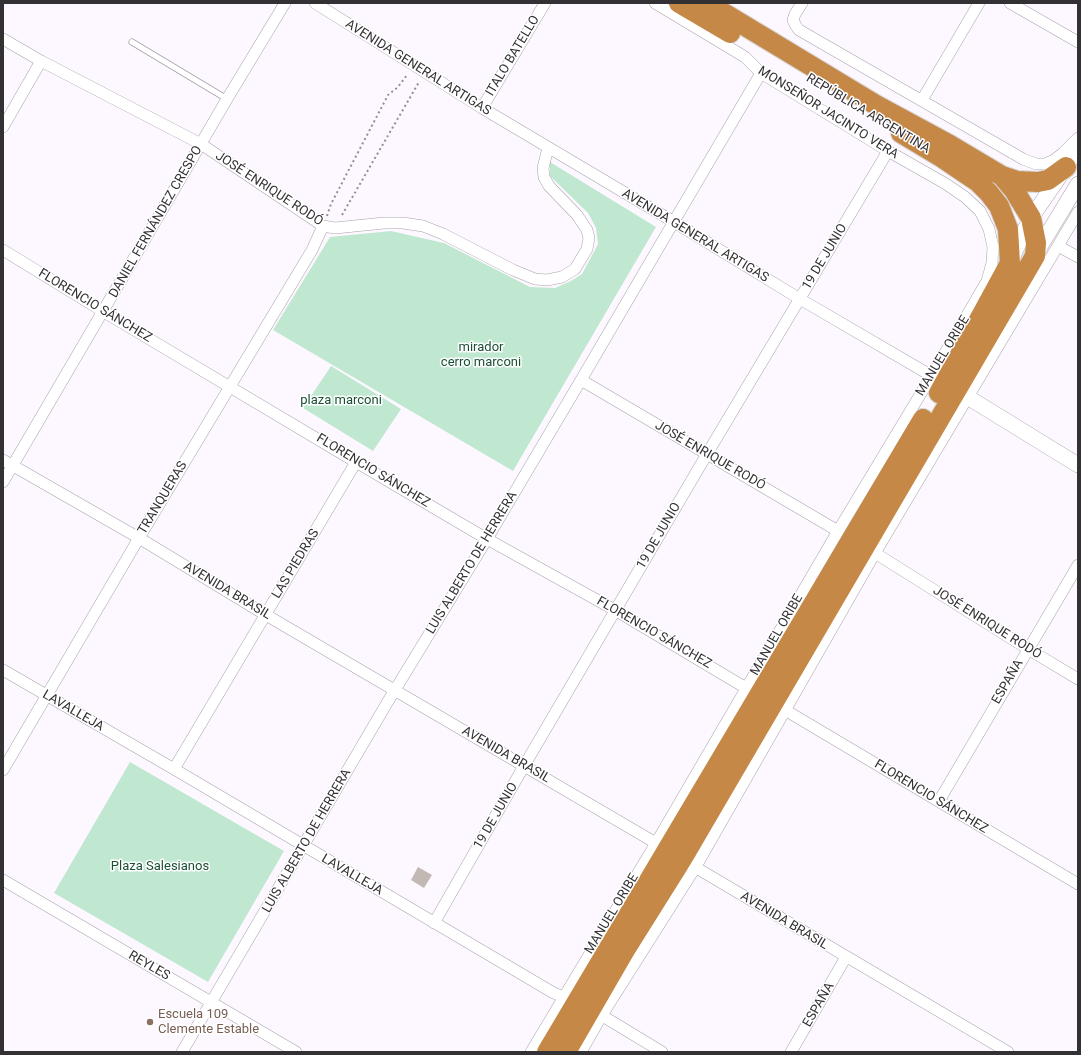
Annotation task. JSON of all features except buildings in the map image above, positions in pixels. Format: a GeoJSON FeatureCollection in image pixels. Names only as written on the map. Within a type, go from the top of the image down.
{"type":"FeatureCollection","features":[{"type":"Feature","properties":{"kind":"highway","name":"REPÚBLICA ARGENTINA"},"geometry":{"type":"LineString","coordinates":[[679,3],[888,125],[941,157],[978,182],[989,193],[1004,218],[1008,229],[1010,263]]}},
{"type":"Feature","properties":{"kind":"highway","name":"REPÚBLICA ARGENTINA"},"geometry":{"type":"LineString","coordinates":[[707,3],[876,105],[950,145],[1002,176],[1014,190],[1031,218],[1036,243],[1035,256]]}},
{"type":"Feature","properties":{"kind":"highway"},"geometry":{"type":"LineString","coordinates":[[1002,176],[1017,181],[1038,182],[1048,180],[1066,167]]}},
{"type":"Feature","properties":{"kind":"highway","name":"MANUEL ORIBE"},"geometry":{"type":"LineString","coordinates":[[547,1052],[583,1006],[675,855],[950,386],[1035,256]]}},
{"type":"Feature","properties":{"kind":"highway","name":"MANUEL ORIBE"},"geometry":{"type":"LineString","coordinates":[[950,386],[1010,263]]}},
{"type":"Feature","properties":{"kind":"highway","name":"MANUEL ORIBE"},"geometry":{"type":"LineString","coordinates":[[566,1052],[583,1006]]}},
{"type":"Feature","properties":{"kind":"main road"},"geometry":{"type":"LineString","coordinates":[[1010,263],[1031,218],[1078,147]]}},
{"type":"Feature","properties":{"kind":"main road"},"geometry":{"type":"LineString","coordinates":[[1035,256],[1078,184]]}},
{"type":"Feature","properties":{"kind":"main road","name":"AVENIDA GENERAL ARTIGAS"},"geometry":{"type":"LineString","coordinates":[[950,386],[1078,465]]}},
{"type":"Feature","properties":{"kind":"street","name":"DANIEL FERNÁNDEZ CRESPO"},"geometry":{"type":"LineString","coordinates":[[3,482],[8,463],[104,312],[227,99],[285,3]]}},
{"type":"Feature","properties":{"kind":"street","name":"AVENIDA GENERAL ARTIGAS"},"geometry":{"type":"LineString","coordinates":[[315,3],[413,66],[548,148],[674,222],[800,299],[950,386]]}},
{"type":"Feature","properties":{"kind":"street","name":"ITALO BATELLO"},"geometry":{"type":"LineString","coordinates":[[482,108],[545,3]]}},
{"type":"Feature","properties":{"kind":"street","name":"MONSEÑOR JACINTO VERA"},"geometry":{"type":"LineString","coordinates":[[655,3],[745,57],[761,73],[888,151],[946,184],[965,197],[980,211]]}},
{"type":"Feature","properties":{"kind":"street"},"geometry":{"type":"LineString","coordinates":[[802,3],[795,14],[794,20],[799,30],[1001,147],[1036,164],[1045,164],[1054,160],[1063,153],[1078,138]]}},
{"type":"Feature","properties":{"kind":"street"},"geometry":{"type":"LineString","coordinates":[[922,100],[979,3]]}},
{"type":"Feature","properties":{"kind":"street"},"geometry":{"type":"LineString","coordinates":[[1010,3],[1078,42]]}},
{"type":"Feature","properties":{"kind":"street","name":"JOSÉ ENRIQUE RODÓ"},"geometry":{"type":"LineString","coordinates":[[3,39],[41,61],[201,144],[323,226],[335,228],[384,223],[423,226],[443,234],[513,270],[535,279],[547,280],[562,277],[575,269],[587,249],[589,238],[587,230],[576,215],[549,186],[544,177],[543,168],[548,148]]}},
{"type":"Feature","properties":{"kind":"street"},"geometry":{"type":"LineString","coordinates":[[3,126],[41,61]]}},
{"type":"Feature","properties":{"kind":"street","name":"LUIS ALBERTO DE HERRERA"},"geometry":{"type":"LineString","coordinates":[[182,1052],[395,691],[487,539],[761,73]]}},
{"type":"Feature","properties":{"kind":"street","name":"19 DE JUNIO"},"geometry":{"type":"LineString","coordinates":[[434,923],[615,610],[888,151]]}},
{"type":"Feature","properties":{"kind":"street","name":"MANUEL ORIBE"},"geometry":{"type":"LineString","coordinates":[[531,1052],[583,1006],[675,855],[746,688],[838,531],[950,386],[992,263],[993,247],[989,229],[980,211]]}},
{"type":"Feature","properties":{"kind":"street"},"geometry":{"type":"LineString","coordinates":[[581,1052],[583,1006],[675,855],[785,710],[875,553],[950,386],[1058,246],[1078,212]]}},
{"type":"Feature","properties":{"kind":"street","name":"TRANQUERAS"},"geometry":{"type":"LineString","coordinates":[[3,770],[139,538],[312,250],[323,226]]}},
{"type":"Feature","properties":{"kind":"street"},"geometry":{"type":"LineString","coordinates":[[1058,246],[1078,258]]}},
{"type":"Feature","properties":{"kind":"street","name":"FLORENCIO SÁNCHEZ"},"geometry":{"type":"LineString","coordinates":[[3,250],[356,462],[487,539],[615,610],[746,688]]}},
{"type":"Feature","properties":{"kind":"street","name":"JOSÉ ENRIQUE RODÓ"},"geometry":{"type":"LineString","coordinates":[[581,380],[838,531]]}},
{"type":"Feature","properties":{"kind":"street","name":"LAS PIEDRAS"},"geometry":{"type":"LineString","coordinates":[[174,769],[356,462]]}},
{"type":"Feature","properties":{"kind":"street","name":"AVENIDA BRASIL"},"geometry":{"type":"LineString","coordinates":[[8,463],[139,538],[266,615],[1005,1051]]}},
{"type":"Feature","properties":{"kind":"street","name":"JOSÉ ENRIQUE RODÓ"},"geometry":{"type":"LineString","coordinates":[[875,553],[1078,679]]}},
{"type":"Feature","properties":{"kind":"street","name":"ESPAÑA"},"geometry":{"type":"LineString","coordinates":[[939,801],[1078,565]]}},
{"type":"Feature","properties":{"kind":"street","name":"LAVALLEJA"},"geometry":{"type":"LineString","coordinates":[[3,670],[434,923],[662,1052]]}},
{"type":"Feature","properties":{"kind":"street","name":"FLORENCIO SÁNCHEZ"},"geometry":{"type":"LineString","coordinates":[[785,710],[1078,884]]}},
{"type":"Feature","properties":{"kind":"street","name":"REYLES"},"geometry":{"type":"LineString","coordinates":[[3,880],[296,1052]]}},
{"type":"Feature","properties":{"kind":"street","name":"ESPAÑA"},"geometry":{"type":"LineString","coordinates":[[791,1052],[846,957]]}},
{"type":"Feature","properties":{"kind":"lane"},"geometry":{"type":"LineString","coordinates":[[132,42],[227,99]]}},
{"type":"Feature","properties":{"kind":"path"},"geometry":{"type":"LineString","coordinates":[[323,226],[331,204],[388,95],[398,87],[413,66]]}},
{"type":"Feature","properties":{"kind":"path"},"geometry":{"type":"LineString","coordinates":[[335,228],[424,72]]}},
{"type":"Feature","properties":{"kind":"green space","name":"mirador cerro marconi"},"geometry":{"type":"Polygon","coordinates":[[[550,162],[656,227],[513,471],[273,330],[330,237],[391,231],[444,243],[530,287],[555,288],[571,281],[582,274],[598,244],[596,228],[588,213],[550,176],[550,162]]]}},
{"type":"Feature","properties":{"kind":"green space","name":"plaza marconi"},"geometry":{"type":"Polygon","coordinates":[[[331,366],[401,409],[373,451],[303,408],[331,366]]]}},
{"type":"Feature","properties":{"kind":"green space","name":"Plaza Salesianos"},"geometry":{"type":"Polygon","coordinates":[[[130,762],[284,851],[208,982],[54,893],[130,762]]]}},
{"type":"Feature","properties":{"kind":"place","name":"Escuela 109 Clemente Estable"},"geometry":{"type":"Point","coordinates":[150,1022]}}]}
